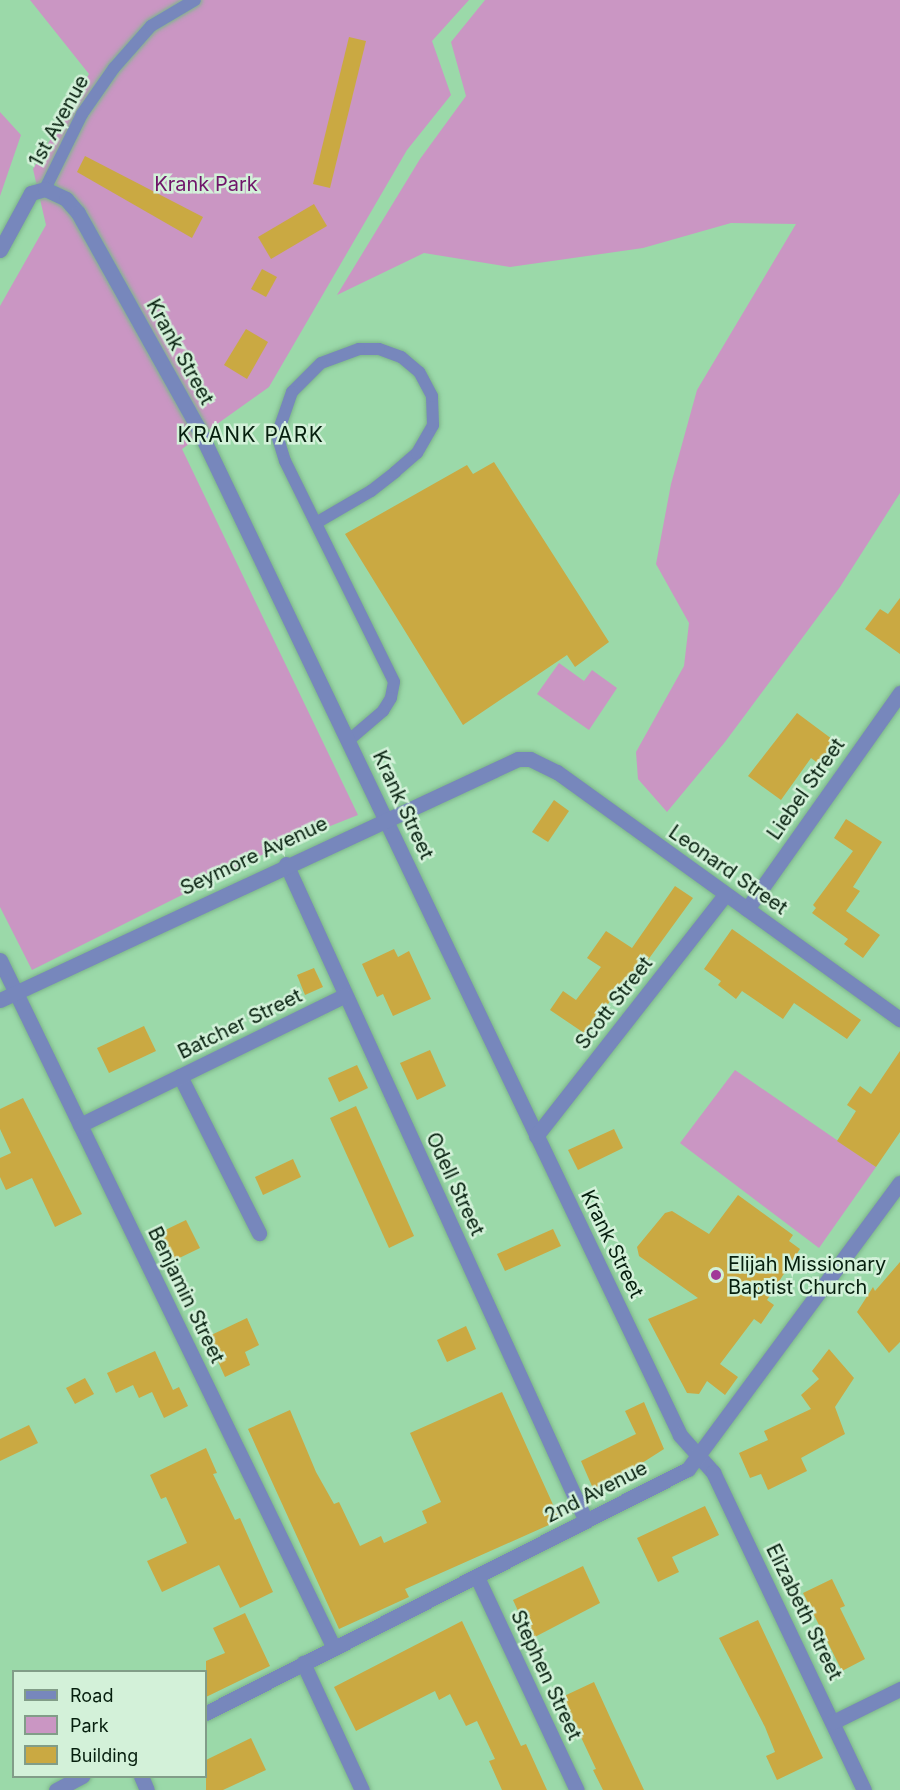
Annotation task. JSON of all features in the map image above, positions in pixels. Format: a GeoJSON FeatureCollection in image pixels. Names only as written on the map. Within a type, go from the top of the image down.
{"type":"FeatureCollection","features":[{"type":"Feature","properties":{"kind":"street","name":"1st Avenue"},"geometry":{"type":"LineString","coordinates":[[0,250],[31,194],[45,189]]}},
{"type":"Feature","properties":{"kind":"street","name":"Krank Street"},"geometry":{"type":"LineString","coordinates":[[45,189],[66,199],[78,213],[197,426],[680,1435],[698,1458]]}},
{"type":"Feature","properties":{"kind":"street","name":"Liebel Street"},"geometry":{"type":"LineString","coordinates":[[747,909],[900,693]]}},
{"type":"Feature","properties":{"kind":"street","name":"Seymore Avenue"},"geometry":{"type":"LineString","coordinates":[[0,1000],[386,817],[518,759],[530,759]]}},
{"type":"Feature","properties":{"kind":"street","name":"Leonard Street"},"geometry":{"type":"LineString","coordinates":[[530,759],[557,772],[724,895],[747,909],[900,1019]]}},
{"type":"Feature","properties":{"kind":"street","name":"Odell Street"},"geometry":{"type":"LineString","coordinates":[[286,864],[586,1521]]}},
{"type":"Feature","properties":{"kind":"street","name":"Scott Street"},"geometry":{"type":"LineString","coordinates":[[536,1137],[724,895]]}},
{"type":"Feature","properties":{"kind":"street","name":"Benjamin Street"},"geometry":{"type":"LineString","coordinates":[[0,960],[334,1648]]}},
{"type":"Feature","properties":{"kind":"street","name":"Batcher Street"},"geometry":{"type":"LineString","coordinates":[[259,1233],[180,1076],[345,996]]}},
{"type":"Feature","properties":{"kind":"street"},"geometry":{"type":"LineString","coordinates":[[80,1125],[180,1076]]}},
{"type":"Feature","properties":{"kind":"street","name":"2nd Avenue"},"geometry":{"type":"LineString","coordinates":[[207,1712],[688,1469],[900,1183]]}},
{"type":"Feature","properties":{"kind":"street","name":"Elizabeth Street"},"geometry":{"type":"LineString","coordinates":[[698,1458],[713,1472],[864,1790]]}},
{"type":"Feature","properties":{"kind":"street","name":"Stephen Street"},"geometry":{"type":"LineString","coordinates":[[477,1577],[577,1790]]}},
{"type":"Feature","properties":{"kind":"street"},"geometry":{"type":"LineString","coordinates":[[303,1663],[362,1790]]}},
{"type":"Feature","properties":{"kind":"street"},"geometry":{"type":"LineString","coordinates":[[833,1722],[900,1689]]}},
{"type":"Feature","properties":{"kind":"street"},"geometry":{"type":"LineString","coordinates":[[56,1790],[78,1778]]}},
{"type":"Feature","properties":{"kind":"lane","name":"1st Avenue"},"geometry":{"type":"LineString","coordinates":[[45,189],[82,114],[114,68],[151,26],[195,0]]}},
{"type":"Feature","properties":{"kind":"lane"},"geometry":{"type":"LineString","coordinates":[[316,523],[371,491],[417,453],[433,425],[432,396],[418,372],[401,357],[379,349],[341,354],[307,373],[292,392],[277,435],[285,461],[394,682],[391,698],[383,711],[349,740]]}},
{"type":"Feature","properties":{"kind":"green space","name":"Krank Park"},"geometry":{"type":"Polygon","coordinates":[[[30,0],[469,0],[432,41],[451,95],[407,150],[269,387],[182,449],[358,815],[280,846],[32,970],[0,907],[0,306],[46,225],[33,169],[89,74],[30,0]]]}},
{"type":"Feature","properties":{"kind":"green space"},"geometry":{"type":"Polygon","coordinates":[[[485,0],[900,0],[900,493],[840,587],[725,742],[667,812],[638,779],[636,752],[684,666],[689,623],[656,564],[671,484],[697,390],[796,224],[731,223],[643,248],[510,267],[424,253],[337,295],[420,159],[466,96],[451,42],[485,0]]]}},
{"type":"Feature","properties":{"kind":"green space"},"geometry":{"type":"Polygon","coordinates":[[[0,112],[21,135],[0,196],[0,112]]]}},
{"type":"Feature","properties":{"kind":"green space"},"geometry":{"type":"Polygon","coordinates":[[[559,663],[584,681],[592,670],[617,688],[589,730],[537,694],[559,663]]]}},
{"type":"Feature","properties":{"kind":"green space"},"geometry":{"type":"Polygon","coordinates":[[[735,1070],[876,1167],[819,1248],[680,1143],[735,1070]]]}},
{"type":"Feature","properties":{"kind":"building"},"geometry":{"type":"Polygon","coordinates":[[[349,37],[366,41],[330,188],[313,184],[349,37]]]}},
{"type":"Feature","properties":{"kind":"building"},"geometry":{"type":"Polygon","coordinates":[[[85,156],[203,217],[192,238],[77,172],[85,156]]]}},
{"type":"Feature","properties":{"kind":"building"},"geometry":{"type":"Polygon","coordinates":[[[314,204],[327,226],[271,259],[258,237],[314,204]]]}},
{"type":"Feature","properties":{"kind":"building"},"geometry":{"type":"Polygon","coordinates":[[[262,269],[277,277],[266,297],[251,289],[262,269]]]}},
{"type":"Feature","properties":{"kind":"building"},"geometry":{"type":"Polygon","coordinates":[[[246,329],[268,342],[247,379],[224,365],[246,329]]]}},
{"type":"Feature","properties":{"kind":"building"},"geometry":{"type":"Polygon","coordinates":[[[494,462],[609,642],[575,667],[567,655],[463,725],[345,534],[467,465],[473,474],[494,462]]]}},
{"type":"Feature","properties":{"kind":"building"},"geometry":{"type":"Polygon","coordinates":[[[900,598],[900,654],[865,629],[880,609],[888,614],[900,598]]]}},
{"type":"Feature","properties":{"kind":"building"},"geometry":{"type":"Polygon","coordinates":[[[797,713],[840,745],[823,767],[811,758],[781,800],[748,776],[797,713]]]}},
{"type":"Feature","properties":{"kind":"building"},"geometry":{"type":"Polygon","coordinates":[[[554,800],[569,811],[548,842],[532,832],[554,800]]]}},
{"type":"Feature","properties":{"kind":"building"},"geometry":{"type":"Polygon","coordinates":[[[846,819],[882,842],[853,887],[860,891],[846,911],[880,935],[863,958],[844,944],[848,939],[812,913],[816,908],[813,905],[853,851],[834,838],[846,819]]]}},
{"type":"Feature","properties":{"kind":"building"},"geometry":{"type":"Polygon","coordinates":[[[675,886],[693,898],[629,986],[624,983],[605,1008],[602,1006],[584,1033],[550,1010],[563,991],[576,1000],[601,967],[587,958],[606,931],[632,948],[675,886]]]}},
{"type":"Feature","properties":{"kind":"building"},"geometry":{"type":"Polygon","coordinates":[[[732,929],[861,1020],[847,1039],[794,1003],[783,1019],[742,991],[736,999],[718,985],[721,981],[704,969],[732,929]]]}},
{"type":"Feature","properties":{"kind":"building"},"geometry":{"type":"Polygon","coordinates":[[[394,949],[398,957],[409,951],[431,999],[393,1016],[383,994],[377,997],[362,964],[394,949]]]}},
{"type":"Feature","properties":{"kind":"building"},"geometry":{"type":"Polygon","coordinates":[[[314,968],[323,987],[305,995],[297,975],[314,968]]]}},
{"type":"Feature","properties":{"kind":"building"},"geometry":{"type":"Polygon","coordinates":[[[144,1026],[156,1051],[109,1073],[97,1048],[144,1026]]]}},
{"type":"Feature","properties":{"kind":"building"},"geometry":{"type":"Polygon","coordinates":[[[430,1050],[446,1086],[417,1100],[400,1063],[430,1050]]]}},
{"type":"Feature","properties":{"kind":"building"},"geometry":{"type":"Polygon","coordinates":[[[900,1051],[900,1132],[876,1167],[837,1141],[856,1111],[847,1105],[860,1086],[871,1094],[900,1051]]]}},
{"type":"Feature","properties":{"kind":"building"},"geometry":{"type":"Polygon","coordinates":[[[357,1065],[368,1088],[339,1102],[328,1078],[357,1065]]]}},
{"type":"Feature","properties":{"kind":"building"},"geometry":{"type":"Polygon","coordinates":[[[23,1098],[82,1214],[55,1227],[32,1178],[6,1190],[0,1177],[0,1158],[11,1153],[0,1129],[0,1109],[23,1098]]]}},
{"type":"Feature","properties":{"kind":"building"},"geometry":{"type":"Polygon","coordinates":[[[356,1106],[414,1236],[389,1248],[330,1118],[356,1106]]]}},
{"type":"Feature","properties":{"kind":"building"},"geometry":{"type":"Polygon","coordinates":[[[614,1129],[623,1148],[578,1170],[568,1150],[614,1129]]]}},
{"type":"Feature","properties":{"kind":"building"},"geometry":{"type":"Polygon","coordinates":[[[293,1159],[301,1177],[263,1195],[255,1177],[293,1159]]]}},
{"type":"Feature","properties":{"kind":"building"},"geometry":{"type":"Polygon","coordinates":[[[738,1195],[793,1235],[789,1241],[800,1249],[767,1300],[774,1305],[761,1324],[754,1319],[720,1364],[738,1377],[725,1395],[707,1381],[699,1394],[687,1393],[648,1319],[698,1298],[639,1256],[637,1247],[665,1213],[672,1211],[709,1234],[738,1195]]]}},
{"type":"Feature","properties":{"kind":"building"},"geometry":{"type":"Polygon","coordinates":[[[186,1220],[200,1248],[171,1262],[157,1234],[186,1220]]]}},
{"type":"Feature","properties":{"kind":"building"},"geometry":{"type":"Polygon","coordinates":[[[553,1229],[561,1246],[505,1271],[497,1254],[553,1229]]]}},
{"type":"Feature","properties":{"kind":"building"},"geometry":{"type":"Polygon","coordinates":[[[900,1262],[900,1342],[889,1353],[857,1312],[873,1287],[875,1291],[900,1262]]]}},
{"type":"Feature","properties":{"kind":"building"},"geometry":{"type":"Polygon","coordinates":[[[247,1318],[259,1345],[245,1352],[250,1365],[225,1377],[207,1337],[247,1318]]]}},
{"type":"Feature","properties":{"kind":"building"},"geometry":{"type":"Polygon","coordinates":[[[466,1326],[476,1349],[447,1362],[437,1340],[466,1326]]]}},
{"type":"Feature","properties":{"kind":"building"},"geometry":{"type":"Polygon","coordinates":[[[829,1349],[854,1378],[835,1407],[845,1434],[801,1458],[807,1471],[768,1490],[761,1474],[750,1478],[739,1453],[768,1440],[764,1431],[811,1409],[801,1395],[819,1379],[812,1371],[829,1349]]]}},
{"type":"Feature","properties":{"kind":"building"},"geometry":{"type":"Polygon","coordinates":[[[155,1351],[173,1390],[179,1387],[188,1406],[164,1418],[152,1392],[139,1398],[133,1385],[116,1393],[107,1373],[155,1351]]]}},
{"type":"Feature","properties":{"kind":"building"},"geometry":{"type":"Polygon","coordinates":[[[85,1378],[94,1394],[75,1404],[66,1388],[85,1378]]]}},
{"type":"Feature","properties":{"kind":"building"},"geometry":{"type":"Polygon","coordinates":[[[502,1392],[560,1520],[405,1589],[409,1597],[339,1629],[248,1429],[290,1410],[316,1472],[334,1504],[339,1502],[360,1546],[381,1536],[384,1543],[427,1523],[422,1511],[441,1502],[410,1433],[502,1392]]]}},
{"type":"Feature","properties":{"kind":"building"},"geometry":{"type":"Polygon","coordinates":[[[644,1402],[664,1449],[595,1493],[581,1461],[636,1434],[625,1411],[644,1402]]]}},
{"type":"Feature","properties":{"kind":"building"},"geometry":{"type":"Polygon","coordinates":[[[29,1425],[38,1443],[0,1461],[0,1439],[29,1425]]]}},
{"type":"Feature","properties":{"kind":"building"},"geometry":{"type":"Polygon","coordinates":[[[206,1448],[217,1473],[213,1474],[235,1520],[240,1518],[273,1592],[240,1608],[219,1565],[162,1592],[147,1561],[187,1543],[166,1497],[161,1499],[150,1475],[206,1448]]]}},
{"type":"Feature","properties":{"kind":"building"},"geometry":{"type":"Polygon","coordinates":[[[705,1506],[719,1535],[672,1557],[679,1572],[658,1582],[637,1538],[705,1506]]]}},
{"type":"Feature","properties":{"kind":"building"},"geometry":{"type":"Polygon","coordinates":[[[583,1566],[600,1603],[531,1639],[513,1600],[583,1566]]]}},
{"type":"Feature","properties":{"kind":"building"},"geometry":{"type":"Polygon","coordinates":[[[832,1579],[845,1606],[840,1608],[865,1659],[842,1671],[803,1593],[832,1579]]]}},
{"type":"Feature","properties":{"kind":"building"},"geometry":{"type":"Polygon","coordinates":[[[245,1613],[270,1666],[207,1697],[206,1661],[225,1653],[213,1628],[245,1613]]]}},
{"type":"Feature","properties":{"kind":"building"},"geometry":{"type":"Polygon","coordinates":[[[758,1620],[823,1758],[777,1780],[766,1756],[775,1752],[765,1727],[719,1638],[758,1620]]]}},
{"type":"Feature","properties":{"kind":"building"},"geometry":{"type":"Polygon","coordinates":[[[462,1621],[521,1746],[526,1744],[547,1790],[502,1790],[489,1761],[495,1759],[477,1721],[466,1726],[450,1694],[439,1700],[435,1691],[356,1731],[334,1687],[462,1621]]]}},
{"type":"Feature","properties":{"kind":"building"},"geometry":{"type":"Polygon","coordinates":[[[594,1682],[644,1790],[603,1790],[593,1770],[596,1769],[562,1697],[594,1682]]]}},
{"type":"Feature","properties":{"kind":"building"},"geometry":{"type":"Polygon","coordinates":[[[251,1738],[266,1770],[223,1790],[206,1790],[207,1760],[251,1738]]]}},
{"type":"Feature","properties":{"kind":"place","name":"Elijah Missionary Baptist Church"},"geometry":{"type":"Point","coordinates":[716,1275]}},
{"type":"Feature","properties":{"kind":"district","name":"KRANK PARK"},"geometry":{"type":"Point","coordinates":[251,435]}}]}
